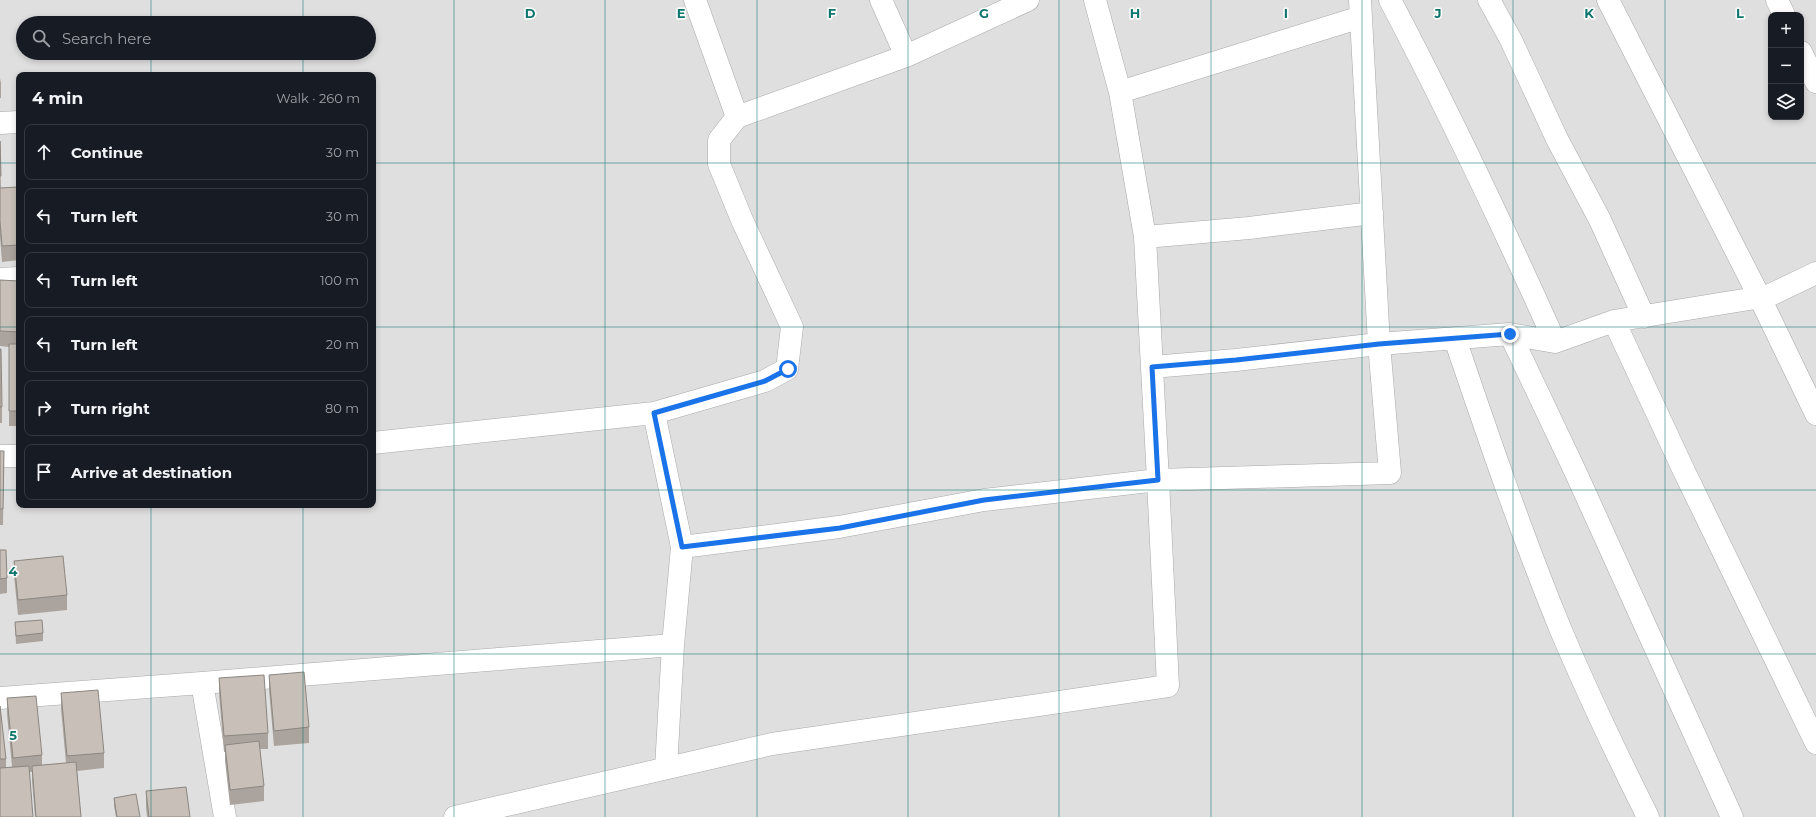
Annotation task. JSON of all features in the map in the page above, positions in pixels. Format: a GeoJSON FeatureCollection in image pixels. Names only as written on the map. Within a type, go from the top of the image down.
{"type":"FeatureCollection","features":[{"type":"Feature","properties":{"kind":"street"},"geometry":{"type":"LineString","coordinates":[[695,0],[737,117]]}},
{"type":"Feature","properties":{"kind":"street"},"geometry":{"type":"LineString","coordinates":[[881,0],[906,56]]}},
{"type":"Feature","properties":{"kind":"street"},"geometry":{"type":"LineString","coordinates":[[376,442],[654,413],[765,381],[788,369],[792,327],[742,220],[719,164],[719,140],[737,117],[906,56],[1028,0]]}},
{"type":"Feature","properties":{"kind":"street"},"geometry":{"type":"LineString","coordinates":[[455,817],[772,744],[1168,686],[1145,237],[1120,92],[1095,0]]}},
{"type":"Feature","properties":{"kind":"street"},"geometry":{"type":"LineString","coordinates":[[1390,0],[1428,72],[1494,206],[1555,342]]}},
{"type":"Feature","properties":{"kind":"street"},"geometry":{"type":"LineString","coordinates":[[1489,0],[1511,40],[1557,139],[1600,220],[1644,317]]}},
{"type":"Feature","properties":{"kind":"street"},"geometry":{"type":"LineString","coordinates":[[1608,0],[1760,298],[1816,414]]}},
{"type":"Feature","properties":{"kind":"street"},"geometry":{"type":"LineString","coordinates":[[1777,0],[1783,12]]}},
{"type":"Feature","properties":{"kind":"street"},"geometry":{"type":"LineString","coordinates":[[682,547],[840,528],[984,500],[1158,480],[1390,473],[1379,344],[1360,9],[1120,92]]}},
{"type":"Feature","properties":{"kind":"street"},"geometry":{"type":"LineString","coordinates":[[1804,58],[1816,82]]}},
{"type":"Feature","properties":{"kind":"street"},"geometry":{"type":"LineString","coordinates":[[0,123],[16,122]]}},
{"type":"Feature","properties":{"kind":"street"},"geometry":{"type":"LineString","coordinates":[[1145,237],[1249,228],[1372,213]]}},
{"type":"Feature","properties":{"kind":"street"},"geometry":{"type":"LineString","coordinates":[[1152,367],[1236,360],[1379,344],[1510,334],[1555,342],[1614,321],[1768,296],[1816,274]]}},
{"type":"Feature","properties":{"kind":"street"},"geometry":{"type":"LineString","coordinates":[[0,279],[16,278]]}},
{"type":"Feature","properties":{"kind":"street"},"geometry":{"type":"LineString","coordinates":[[1614,321],[1684,471],[1816,743]]}},
{"type":"Feature","properties":{"kind":"street"},"geometry":{"type":"LineString","coordinates":[[1510,334],[1575,471],[1732,817]]}},
{"type":"Feature","properties":{"kind":"street"},"geometry":{"type":"LineString","coordinates":[[1455,339],[1515,511],[1560,628],[1614,750],[1648,817]]}},
{"type":"Feature","properties":{"kind":"street"},"geometry":{"type":"LineString","coordinates":[[654,413],[682,547],[673,645],[666,768]]}},
{"type":"Feature","properties":{"kind":"street"},"geometry":{"type":"LineString","coordinates":[[0,456],[16,456]]}},
{"type":"Feature","properties":{"kind":"street"},"geometry":{"type":"LineString","coordinates":[[0,698],[202,684],[673,645]]}},
{"type":"Feature","properties":{"kind":"street"},"geometry":{"type":"LineString","coordinates":[[202,684],[225,817]]}},
{"type":"Feature","properties":{"kind":"shaded area"},"geometry":{"type":"Polygon","coordinates":[[[0,0],[1816,0],[1816,817],[0,817],[0,0]]]}},
{"type":"Feature","properties":{"kind":"building"},"geometry":{"type":"Polygon","coordinates":[[[0,141],[1,176],[0,176],[0,141]]]}},
{"type":"Feature","properties":{"kind":"building"},"geometry":{"type":"Polygon","coordinates":[[[16,187],[16,245],[2,246],[0,188],[16,187]]]}},
{"type":"Feature","properties":{"kind":"building"},"geometry":{"type":"Polygon","coordinates":[[[0,280],[16,281],[16,332],[0,331],[0,280]]]}},
{"type":"Feature","properties":{"kind":"building"},"geometry":{"type":"Polygon","coordinates":[[[9,344],[16,344],[16,411],[9,411],[9,344]]]}},
{"type":"Feature","properties":{"kind":"building"},"geometry":{"type":"Polygon","coordinates":[[[1,349],[2,407],[0,407],[1,349]]]}},
{"type":"Feature","properties":{"kind":"building"},"geometry":{"type":"Polygon","coordinates":[[[0,451],[4,451],[3,509],[0,509],[0,451]]]}},
{"type":"Feature","properties":{"kind":"building"},"geometry":{"type":"Polygon","coordinates":[[[0,550],[6,550],[7,578],[0,579],[0,550]]]}},
{"type":"Feature","properties":{"kind":"building"},"geometry":{"type":"Polygon","coordinates":[[[63,556],[67,595],[18,600],[14,561],[63,556]]]}},
{"type":"Feature","properties":{"kind":"building"},"geometry":{"type":"Polygon","coordinates":[[[42,620],[43,633],[16,636],[15,622],[42,620]]]}},
{"type":"Feature","properties":{"kind":"building"},"geometry":{"type":"Polygon","coordinates":[[[304,672],[309,727],[274,731],[269,675],[304,672]]]}},
{"type":"Feature","properties":{"kind":"building"},"geometry":{"type":"Polygon","coordinates":[[[264,675],[268,733],[224,736],[219,678],[264,675]]]}},
{"type":"Feature","properties":{"kind":"building"},"geometry":{"type":"Polygon","coordinates":[[[98,690],[104,753],[67,756],[61,693],[98,690]]]}},
{"type":"Feature","properties":{"kind":"building"},"geometry":{"type":"Polygon","coordinates":[[[36,696],[42,755],[13,758],[7,698],[36,696]]]}},
{"type":"Feature","properties":{"kind":"building"},"geometry":{"type":"Polygon","coordinates":[[[0,706],[6,759],[0,759],[0,706]]]}},
{"type":"Feature","properties":{"kind":"building"},"geometry":{"type":"Polygon","coordinates":[[[259,741],[264,786],[230,790],[225,745],[259,741]]]}},
{"type":"Feature","properties":{"kind":"building"},"geometry":{"type":"Polygon","coordinates":[[[76,762],[81,817],[36,817],[32,766],[76,762]]]}},
{"type":"Feature","properties":{"kind":"building"},"geometry":{"type":"Polygon","coordinates":[[[29,766],[33,817],[0,817],[0,768],[29,766]]]}},
{"type":"Feature","properties":{"kind":"building"},"geometry":{"type":"Polygon","coordinates":[[[186,787],[190,817],[149,817],[146,791],[186,787]]]}},
{"type":"Feature","properties":{"kind":"building"},"geometry":{"type":"Polygon","coordinates":[[[136,794],[140,817],[117,817],[114,798],[136,794]]]}},
{"type":"Feature","properties":{"kind":"route"},"geometry":{"type":"LineString","coordinates":[[788,369],[765,381],[654,413],[682,547],[840,528],[984,500],[1158,480],[1152,367],[1236,360],[1379,344],[1510,334]]}}]}
